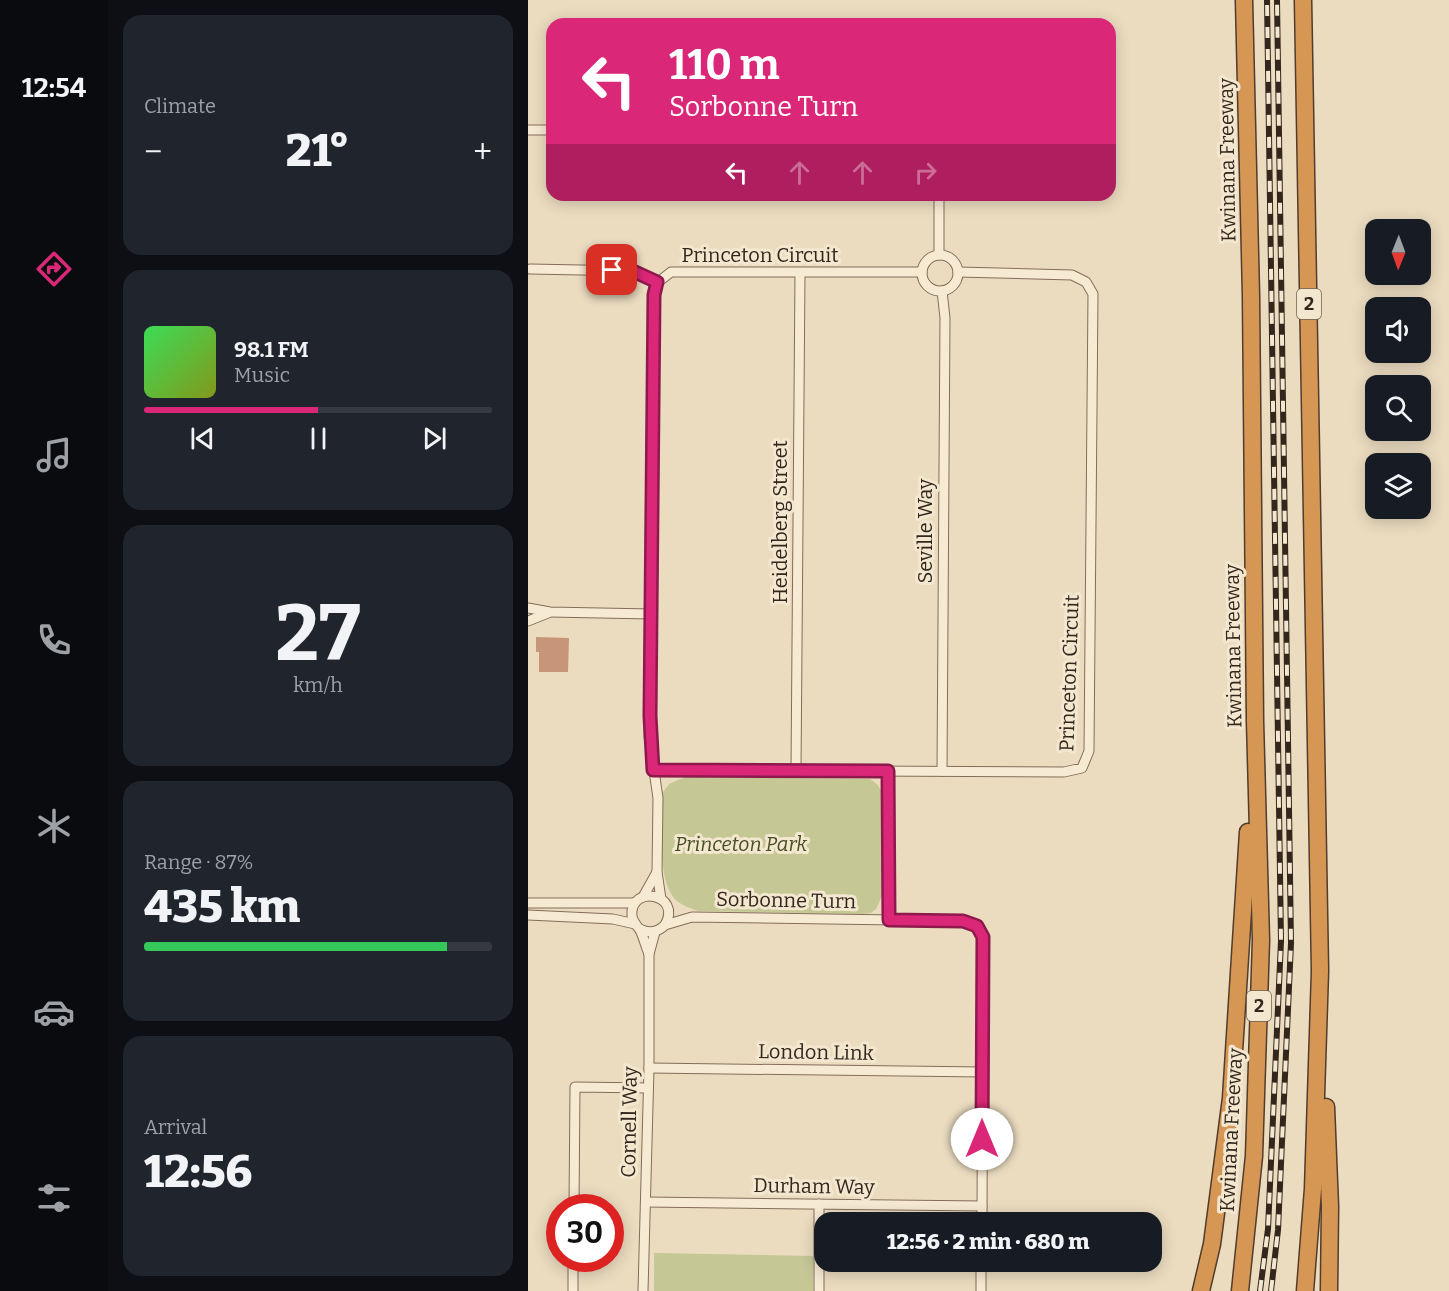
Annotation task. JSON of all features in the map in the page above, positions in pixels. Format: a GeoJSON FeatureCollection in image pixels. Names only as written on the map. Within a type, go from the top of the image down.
{"type":"FeatureCollection","features":[{"type":"Feature","properties":{"kind":"highway","name":"Kwinana Freeway"},"geometry":{"type":"LineString","coordinates":[[1240,1291],[1254,1156],[1261,940],[1255,721],[1251,296],[1244,0]]}},
{"type":"Feature","properties":{"kind":"highway","name":"2"},"geometry":{"type":"LineString","coordinates":[[1303,0],[1320,971],[1330,1207],[1329,1291]]}},
{"type":"Feature","properties":{"kind":"highway","name":"2"},"geometry":{"type":"LineString","coordinates":[[1201,1291],[1212,1244],[1231,1098],[1255,721]]}},
{"type":"Feature","properties":{"kind":"highway","name":"2"},"geometry":{"type":"LineString","coordinates":[[1305,1291],[1313,1189],[1320,971]]}},
{"type":"Feature","properties":{"kind":"street"},"geometry":{"type":"LineString","coordinates":[[528,130],[546,130]]}},
{"type":"Feature","properties":{"kind":"street"},"geometry":{"type":"LineString","coordinates":[[939,201],[939,255]]}},
{"type":"Feature","properties":{"kind":"street"},"geometry":{"type":"LineString","coordinates":[[939,255],[955,262],[958,272],[952,288],[942,291],[933,290],[925,282],[922,273],[924,264],[939,255]]}},
{"type":"Feature","properties":{"kind":"street"},"geometry":{"type":"LineString","coordinates":[[530,269],[633,271],[657,282]]}},
{"type":"Feature","properties":{"kind":"street","name":"Princeton Circuit"},"geometry":{"type":"LineString","coordinates":[[661,899],[657,872],[658,798],[649,736],[654,295],[657,282],[671,272],[922,273]]}},
{"type":"Feature","properties":{"kind":"street","name":"Princeton Circuit"},"geometry":{"type":"LineString","coordinates":[[653,770],[1064,772],[1082,768],[1089,751],[1093,294],[1086,282],[1072,275],[958,272]]}},
{"type":"Feature","properties":{"kind":"street","name":"Heidelberg Street"},"geometry":{"type":"LineString","coordinates":[[796,771],[800,273]]}},
{"type":"Feature","properties":{"kind":"street","name":"Seville Way"},"geometry":{"type":"LineString","coordinates":[[942,291],[945,318],[942,771]]}},
{"type":"Feature","properties":{"kind":"street"},"geometry":{"type":"LineString","coordinates":[[528,608],[550,612],[651,614]]}},
{"type":"Feature","properties":{"kind":"street"},"geometry":{"type":"LineString","coordinates":[[528,621],[550,612]]}},
{"type":"Feature","properties":{"kind":"street"},"geometry":{"type":"LineString","coordinates":[[888,771],[889,920]]}},
{"type":"Feature","properties":{"kind":"street","name":"Princeton Circuit"},"geometry":{"type":"LineString","coordinates":[[644,897],[657,872]]}},
{"type":"Feature","properties":{"kind":"street"},"geometry":{"type":"LineString","coordinates":[[528,903],[635,903],[644,897],[652,896],[661,899],[668,908],[669,915],[665,925],[655,932],[613,919],[528,915]]}},
{"type":"Feature","properties":{"kind":"street"},"geometry":{"type":"LineString","coordinates":[[635,903],[632,913],[638,926]]}},
{"type":"Feature","properties":{"kind":"street","name":"Sorbonne Turn"},"geometry":{"type":"LineString","coordinates":[[668,908],[692,917]]}},
{"type":"Feature","properties":{"kind":"street","name":"Sorbonne Turn"},"geometry":{"type":"LineString","coordinates":[[665,925],[692,917],[963,921],[977,926],[983,937],[982,1212]]}},
{"type":"Feature","properties":{"kind":"street","name":"Cornell Way"},"geometry":{"type":"LineString","coordinates":[[638,926],[649,954]]}},
{"type":"Feature","properties":{"kind":"street","name":"Cornell Way"},"geometry":{"type":"LineString","coordinates":[[643,1291],[649,1068],[649,954],[655,932]]}},
{"type":"Feature","properties":{"kind":"street","name":"London Link"},"geometry":{"type":"LineString","coordinates":[[649,1068],[983,1072]]}},
{"type":"Feature","properties":{"kind":"street"},"geometry":{"type":"LineString","coordinates":[[574,1194],[575,1087],[648,1088]]}},
{"type":"Feature","properties":{"kind":"street","name":"Durham Way"},"geometry":{"type":"LineString","coordinates":[[646,1202],[982,1206]]}},
{"type":"Feature","properties":{"kind":"street"},"geometry":{"type":"LineString","coordinates":[[819,1204],[819,1291]]}},
{"type":"Feature","properties":{"kind":"street"},"geometry":{"type":"LineString","coordinates":[[573,1272],[573,1291]]}},
{"type":"Feature","properties":{"kind":"street"},"geometry":{"type":"LineString","coordinates":[[981,1272],[981,1291]]}},
{"type":"Feature","properties":{"kind":"green space","name":"Princeton Park"},"geometry":{"type":"Polygon","coordinates":[[[685,777],[870,779],[873,781],[879,786],[883,797],[883,894],[876,909],[871,913],[862,914],[698,911],[679,903],[670,892],[663,865],[663,792],[669,784],[685,777]]]}},
{"type":"Feature","properties":{"kind":"green space"},"geometry":{"type":"Polygon","coordinates":[[[654,1253],[813,1256],[813,1291],[654,1291],[654,1253]]]}},
{"type":"Feature","properties":{"kind":"building"},"geometry":{"type":"Polygon","coordinates":[[[536,637],[569,638],[568,672],[539,672],[536,637]]]}},
{"type":"Feature","properties":{"kind":"railway"},"geometry":{"type":"LineString","coordinates":[[1260,1291],[1268,1229],[1281,941],[1267,0]]}},
{"type":"Feature","properties":{"kind":"railway"},"geometry":{"type":"LineString","coordinates":[[1271,1291],[1278,1230],[1291,943],[1277,0]]}},
{"type":"Feature","properties":{"kind":"route"},"geometry":{"type":"LineString","coordinates":[[612,270],[633,271],[657,282],[654,295],[649,736],[653,770],[888,771],[889,920],[963,921],[977,926],[983,937],[982,1139]]}}]}
